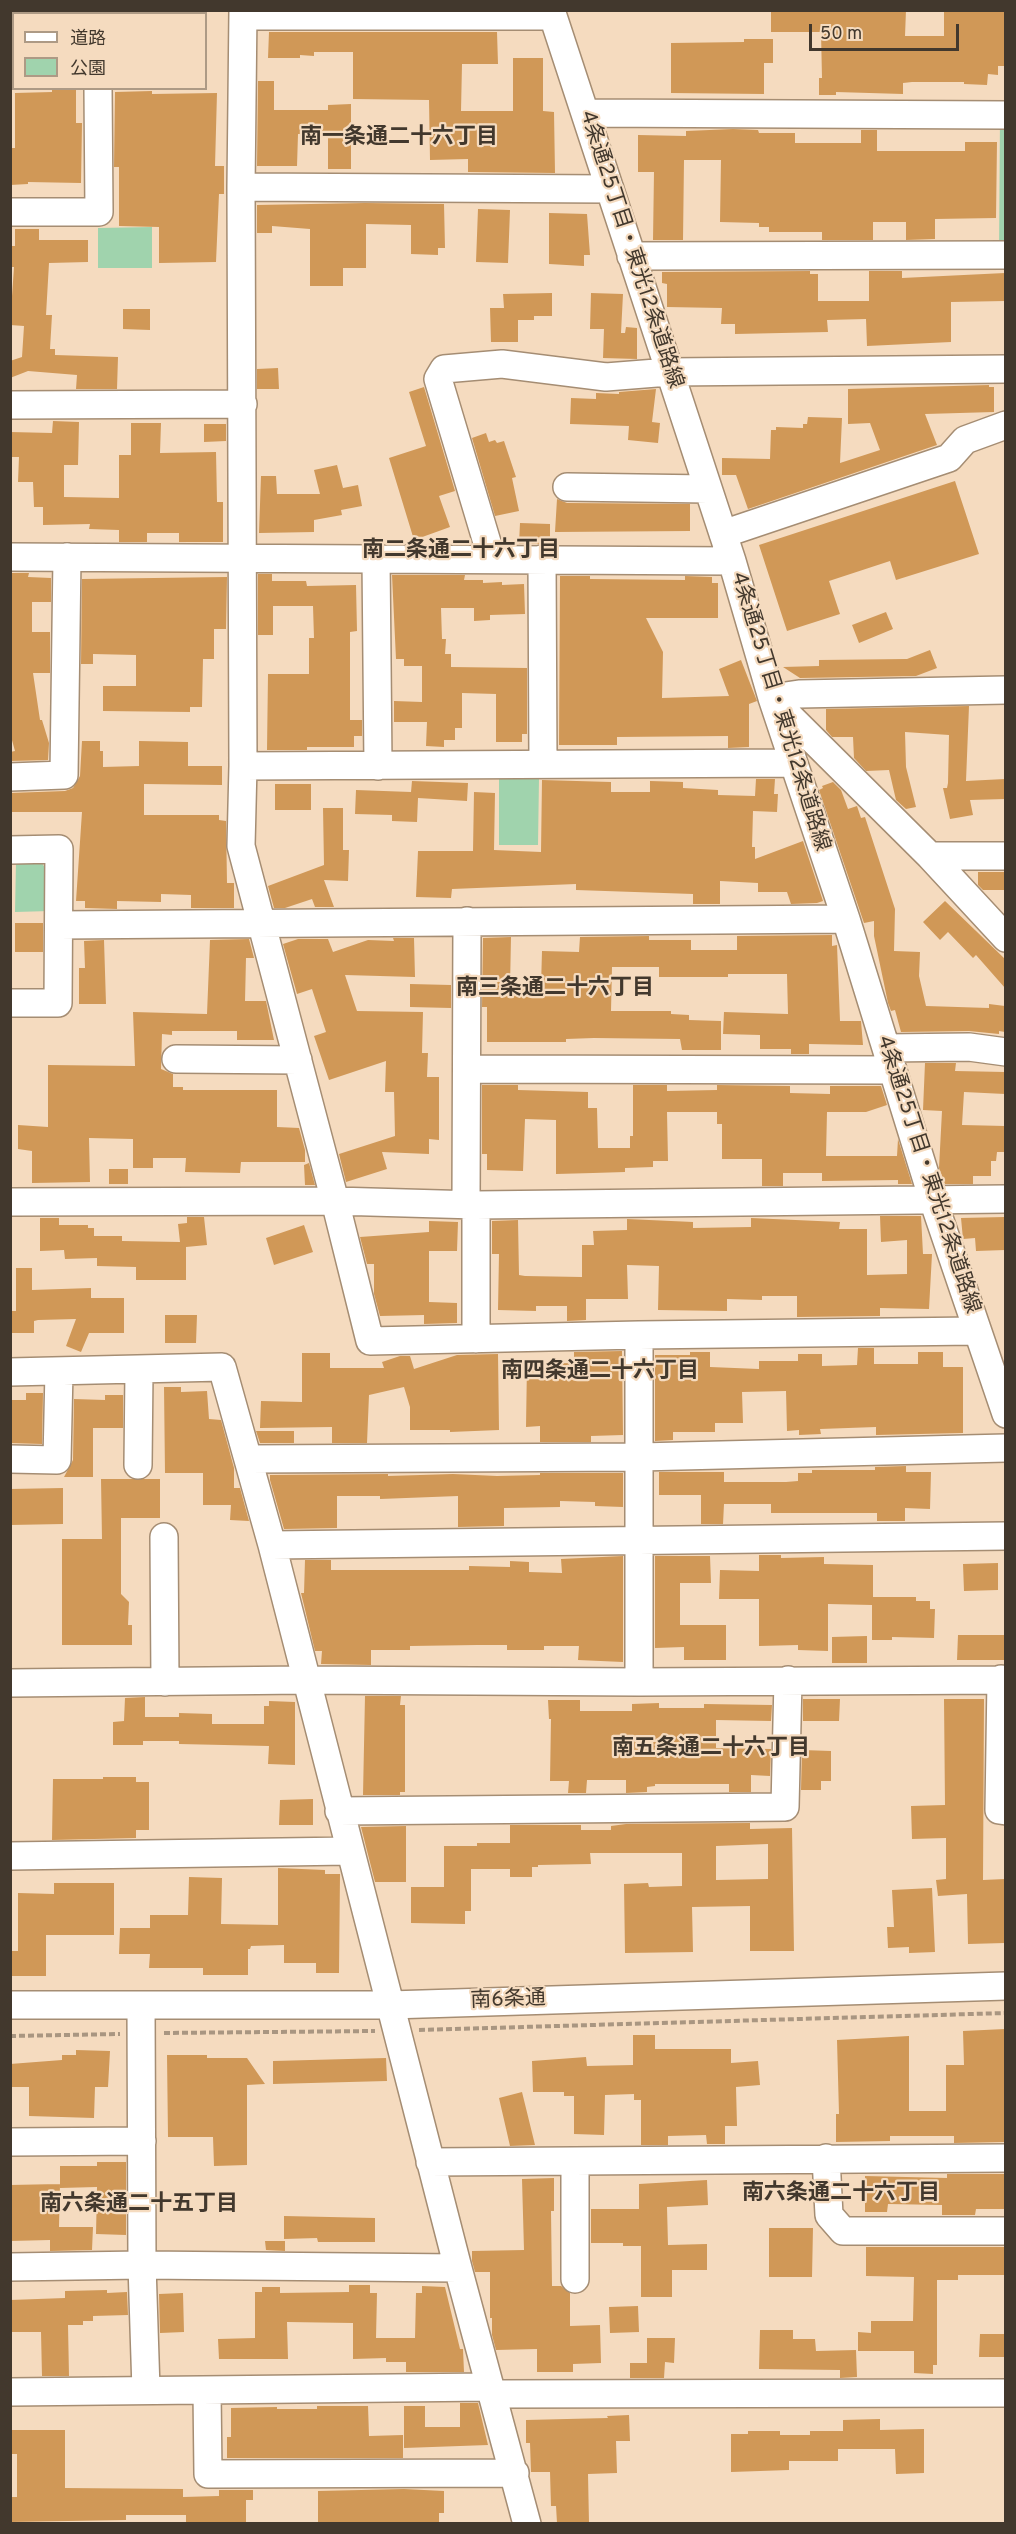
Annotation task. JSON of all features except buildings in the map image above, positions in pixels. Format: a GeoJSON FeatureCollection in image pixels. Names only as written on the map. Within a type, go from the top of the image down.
{"type":"FeatureCollection","features":[{"type":"Feature","properties":{"kind":"street"},"geometry":{"type":"LineString","coordinates":[[552,13],[243,13],[241,187],[243,766],[240,846],[370,1341],[976,1331]]}},
{"type":"Feature","properties":{"kind":"street","name":"4条通25丁目・東光12条道路線"},"geometry":{"type":"LineString","coordinates":[[552,13],[732,561],[792,763],[846,919],[933,1200],[976,1331],[1000,1386],[1005,1414]]}},
{"type":"Feature","properties":{"kind":"street"},"geometry":{"type":"LineString","coordinates":[[10,212],[99,212],[98,90]]}},
{"type":"Feature","properties":{"kind":"street"},"geometry":{"type":"LineString","coordinates":[[585,113],[1005,115]]}},
{"type":"Feature","properties":{"kind":"street"},"geometry":{"type":"LineString","coordinates":[[241,187],[610,189]]}},
{"type":"Feature","properties":{"kind":"street"},"geometry":{"type":"LineString","coordinates":[[632,256],[1005,255]]}},
{"type":"Feature","properties":{"kind":"street"},"geometry":{"type":"LineString","coordinates":[[492,559],[438,379],[444,369],[502,364],[606,377],[669,372],[1005,369]]}},
{"type":"Feature","properties":{"kind":"street"},"geometry":{"type":"LineString","coordinates":[[10,405],[243,404]]}},
{"type":"Feature","properties":{"kind":"street"},"geometry":{"type":"LineString","coordinates":[[723,534],[949,458],[965,440],[1005,425]]}},
{"type":"Feature","properties":{"kind":"street"},"geometry":{"type":"LineString","coordinates":[[567,486],[708,489]]}},
{"type":"Feature","properties":{"kind":"street"},"geometry":{"type":"LineString","coordinates":[[10,777],[64,775],[67,556]]}},
{"type":"Feature","properties":{"kind":"street"},"geometry":{"type":"LineString","coordinates":[[10,557],[732,561]]}},
{"type":"Feature","properties":{"kind":"street"},"geometry":{"type":"LineString","coordinates":[[376,558],[378,766]]}},
{"type":"Feature","properties":{"kind":"street"},"geometry":{"type":"LineString","coordinates":[[542,559],[543,764]]}},
{"type":"Feature","properties":{"kind":"street"},"geometry":{"type":"LineString","coordinates":[[772,698],[799,694],[1005,690]]}},
{"type":"Feature","properties":{"kind":"street"},"geometry":{"type":"LineString","coordinates":[[772,698],[930,856],[1005,938]]}},
{"type":"Feature","properties":{"kind":"street"},"geometry":{"type":"LineString","coordinates":[[243,766],[792,763]]}},
{"type":"Feature","properties":{"kind":"street"},"geometry":{"type":"LineString","coordinates":[[10,850],[59,849],[58,1003],[10,1003]]}},
{"type":"Feature","properties":{"kind":"street"},"geometry":{"type":"LineString","coordinates":[[930,856],[1005,856]]}},
{"type":"Feature","properties":{"kind":"street"},"geometry":{"type":"LineString","coordinates":[[59,925],[846,919]]}},
{"type":"Feature","properties":{"kind":"street"},"geometry":{"type":"LineString","coordinates":[[467,921],[467,1069],[476,1339]]}},
{"type":"Feature","properties":{"kind":"street"},"geometry":{"type":"LineString","coordinates":[[467,1069],[890,1059],[969,1047],[1005,1052]]}},
{"type":"Feature","properties":{"kind":"street"},"geometry":{"type":"LineString","coordinates":[[176,1059],[298,1060]]}},
{"type":"Feature","properties":{"kind":"street"},"geometry":{"type":"LineString","coordinates":[[10,1202],[335,1201],[471,1204],[1005,1199]]}},
{"type":"Feature","properties":{"kind":"street"},"geometry":{"type":"LineString","coordinates":[[639,1335],[639,1682]]}},
{"type":"Feature","properties":{"kind":"street"},"geometry":{"type":"LineString","coordinates":[[10,1372],[139,1371],[222,1367],[272,1545],[430,2162],[527,2523]]}},
{"type":"Feature","properties":{"kind":"street"},"geometry":{"type":"LineString","coordinates":[[10,1459],[57,1460],[59,1371]]}},
{"type":"Feature","properties":{"kind":"street"},"geometry":{"type":"LineString","coordinates":[[138,1465],[139,1371]]}},
{"type":"Feature","properties":{"kind":"street"},"geometry":{"type":"LineString","coordinates":[[249,1459],[640,1457],[1005,1449]]}},
{"type":"Feature","properties":{"kind":"street"},"geometry":{"type":"LineString","coordinates":[[272,1545],[1005,1536]]}},
{"type":"Feature","properties":{"kind":"street"},"geometry":{"type":"LineString","coordinates":[[164,1537],[165,1682]]}},
{"type":"Feature","properties":{"kind":"street"},"geometry":{"type":"LineString","coordinates":[[10,1683],[306,1680],[639,1682],[1003,1680],[999,1810],[1005,1811]]}},
{"type":"Feature","properties":{"kind":"street"},"geometry":{"type":"LineString","coordinates":[[339,1811],[785,1807],[788,1680]]}},
{"type":"Feature","properties":{"kind":"street"},"geometry":{"type":"LineString","coordinates":[[10,1856],[349,1851]]}},
{"type":"Feature","properties":{"kind":"street","name":"南6条通"},"geometry":{"type":"LineString","coordinates":[[10,2005],[390,2005],[1005,1986]]}},
{"type":"Feature","properties":{"kind":"street"},"geometry":{"type":"LineString","coordinates":[[141,2005],[142,2265],[146,2390]]}},
{"type":"Feature","properties":{"kind":"street"},"geometry":{"type":"LineString","coordinates":[[10,2142],[142,2141]]}},
{"type":"Feature","properties":{"kind":"street"},"geometry":{"type":"LineString","coordinates":[[826,2158],[829,2216],[843,2231],[1005,2231]]}},
{"type":"Feature","properties":{"kind":"street"},"geometry":{"type":"LineString","coordinates":[[430,2162],[1005,2158]]}},
{"type":"Feature","properties":{"kind":"street"},"geometry":{"type":"LineString","coordinates":[[575,2161],[575,2279]]}},
{"type":"Feature","properties":{"kind":"street"},"geometry":{"type":"LineString","coordinates":[[10,2267],[142,2265],[458,2268]]}},
{"type":"Feature","properties":{"kind":"street"},"geometry":{"type":"LineString","coordinates":[[10,2392],[146,2390],[1005,2393]]}},
{"type":"Feature","properties":{"kind":"street"},"geometry":{"type":"LineString","coordinates":[[207,2391],[208,2474],[515,2473]]}},
{"type":"Feature","properties":{"kind":"path"},"geometry":{"type":"LineString","coordinates":[[10,2036],[397,2031],[1005,2013]]}},
{"type":"Feature","properties":{"kind":"green space"},"geometry":{"type":"Polygon","coordinates":[[[1000,115],[1005,115],[1006,255],[999,255],[1000,115]]]}},
{"type":"Feature","properties":{"kind":"green space"},"geometry":{"type":"Polygon","coordinates":[[[152,227],[152,268],[98,268],[98,228],[152,227]]]}},
{"type":"Feature","properties":{"kind":"green space"},"geometry":{"type":"Polygon","coordinates":[[[499,778],[539,778],[538,845],[499,845],[499,778]]]}},
{"type":"Feature","properties":{"kind":"green space"},"geometry":{"type":"Polygon","coordinates":[[[16,862],[41,862],[51,876],[50,911],[15,912],[16,862]]]}},
{"type":"Feature","properties":{"kind":"district","name":"南一条通二十六丁目"},"geometry":{"type":"Point","coordinates":[399,139]}},
{"type":"Feature","properties":{"kind":"district","name":"南二条通二十六丁目"},"geometry":{"type":"Point","coordinates":[461,552]}},
{"type":"Feature","properties":{"kind":"district","name":"南三条通二十六丁目"},"geometry":{"type":"Point","coordinates":[555,990]}},
{"type":"Feature","properties":{"kind":"district","name":"南四条通二十六丁目"},"geometry":{"type":"Point","coordinates":[600,1373]}},
{"type":"Feature","properties":{"kind":"district","name":"南五条通二十六丁目"},"geometry":{"type":"Point","coordinates":[711,1750]}},
{"type":"Feature","properties":{"kind":"district","name":"南六条通二十六丁目"},"geometry":{"type":"Point","coordinates":[841,2195]}},
{"type":"Feature","properties":{"kind":"district","name":"南六条通二十五丁目"},"geometry":{"type":"Point","coordinates":[139,2206]}}]}
